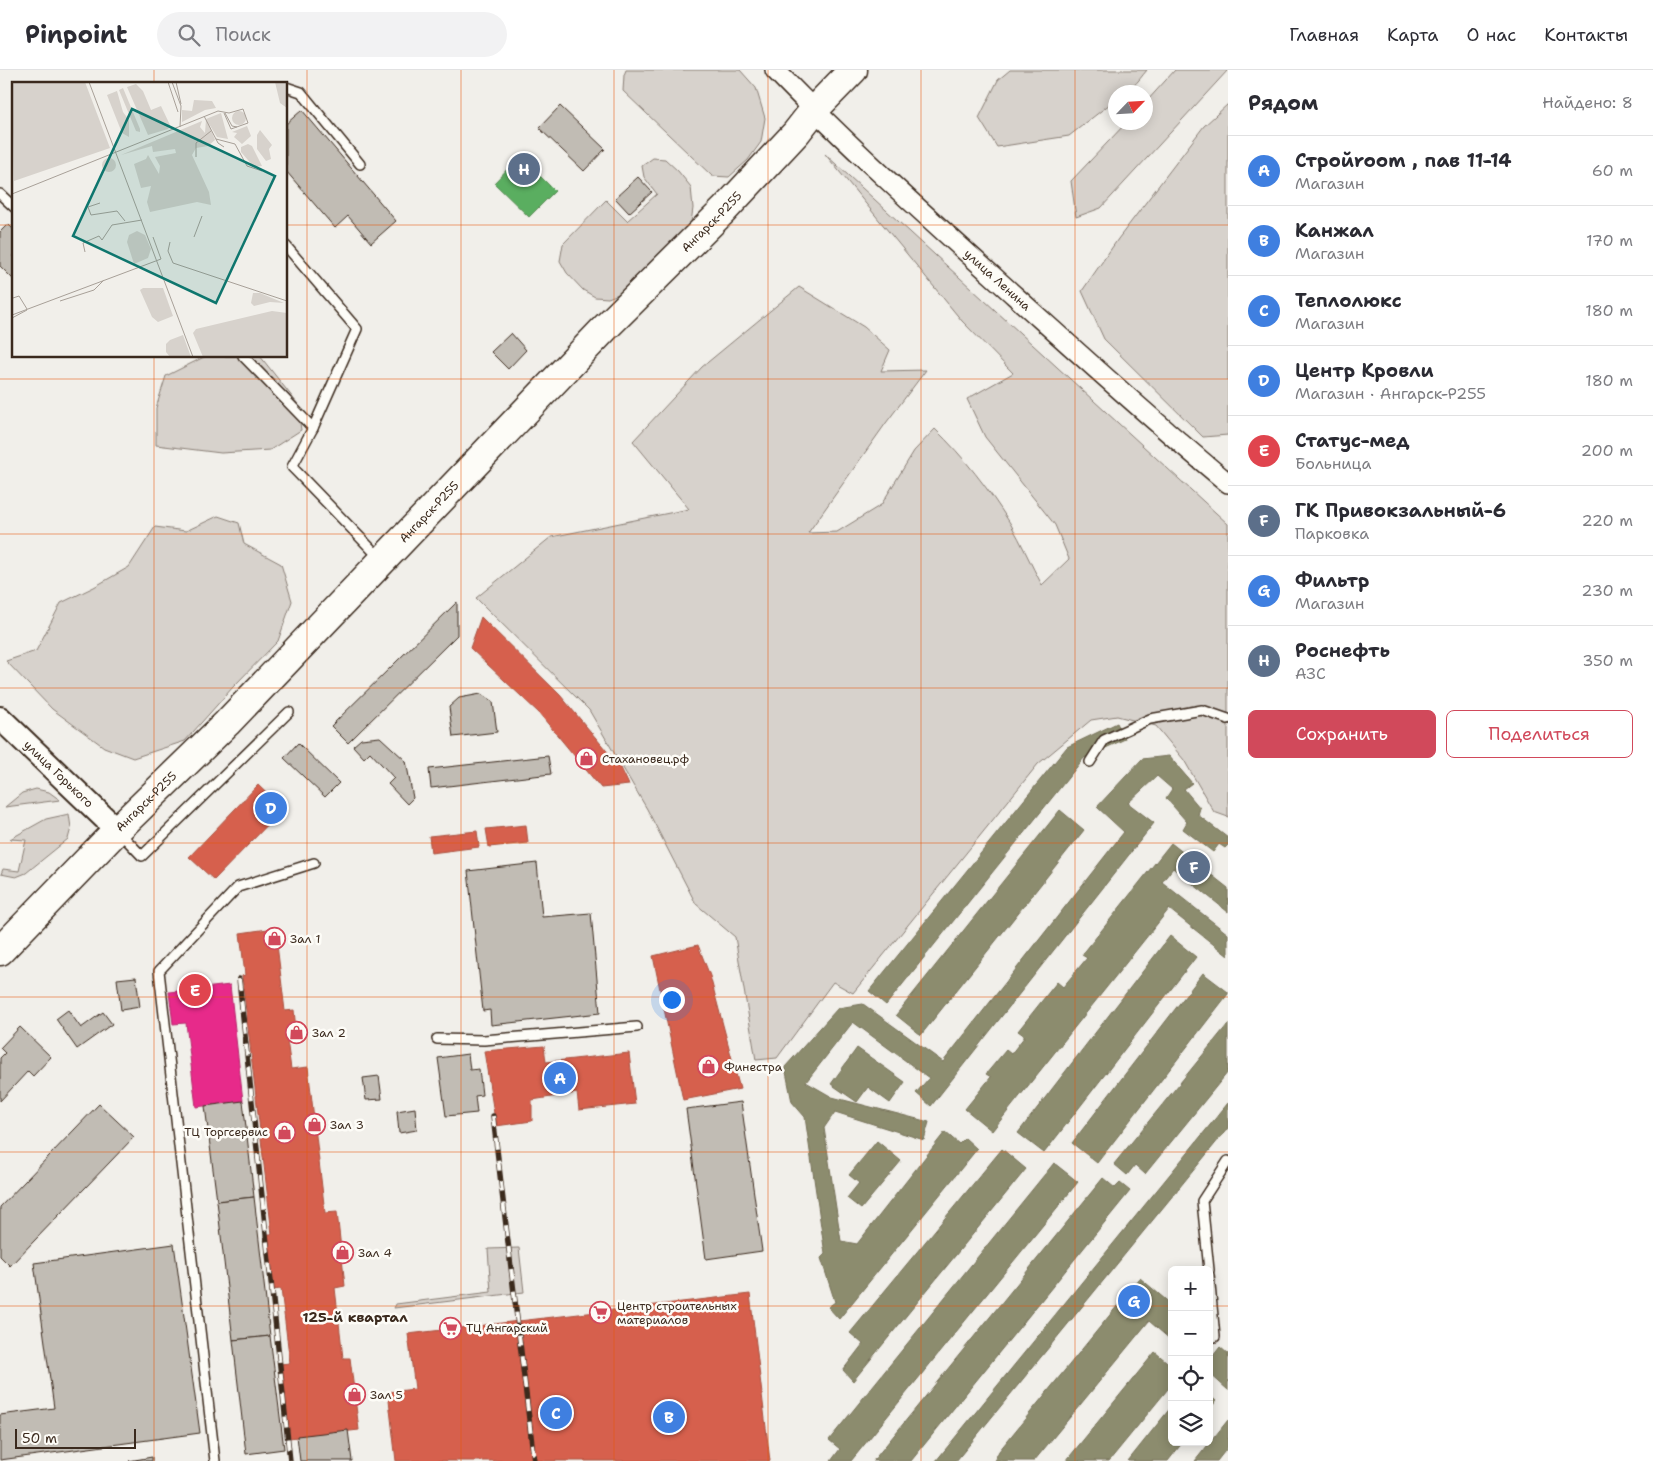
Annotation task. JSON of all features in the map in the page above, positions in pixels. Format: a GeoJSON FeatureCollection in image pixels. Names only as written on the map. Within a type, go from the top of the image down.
{"type":"FeatureCollection","features":[{"type":"Feature","properties":{"kind":"main road","name":"Ангарск-Р255"},"geometry":{"type":"LineString","coordinates":[[0,951],[117,830],[227,723],[606,327],[724,210],[796,133],[814,110],[853,70]]}},
{"type":"Feature","properties":{"kind":"street","name":"улица Ленина"},"geometry":{"type":"LineString","coordinates":[[775,70],[814,110],[924,214],[1173,438],[1228,483]]}},
{"type":"Feature","properties":{"kind":"street","name":"улица Горького"},"geometry":{"type":"LineString","coordinates":[[0,718],[117,830]]}},
{"type":"Feature","properties":{"kind":"lane"},"geometry":{"type":"LineString","coordinates":[[288,88],[301,92],[360,164]]}},
{"type":"Feature","properties":{"kind":"lane"},"geometry":{"type":"LineString","coordinates":[[0,194],[12,204]]}},
{"type":"Feature","properties":{"kind":"lane"},"geometry":{"type":"LineString","coordinates":[[288,248],[357,329],[313,428],[292,467],[382,560]]}},
{"type":"Feature","properties":{"kind":"lane"},"geometry":{"type":"LineString","coordinates":[[245,358],[313,428]]}},
{"type":"Feature","properties":{"kind":"lane"},"geometry":{"type":"LineString","coordinates":[[1090,762],[1104,740],[1150,719],[1202,710],[1228,719]]}},
{"type":"Feature","properties":{"kind":"lane"},"geometry":{"type":"LineString","coordinates":[[117,830],[142,856],[289,712]]}},
{"type":"Feature","properties":{"kind":"lane"},"geometry":{"type":"LineString","coordinates":[[215,1461],[159,971],[238,887],[314,863]]}},
{"type":"Feature","properties":{"kind":"lane"},"geometry":{"type":"LineString","coordinates":[[437,1039],[484,1040],[638,1027]]}},
{"type":"Feature","properties":{"kind":"lane"},"geometry":{"type":"LineString","coordinates":[[1209,1266],[1202,1201],[1228,1161]]}},
{"type":"Feature","properties":{"kind":"lane"},"geometry":{"type":"LineString","coordinates":[[1213,1310],[1216,1337]]}},
{"type":"Feature","properties":{"kind":"shaded area"},"geometry":{"type":"Polygon","coordinates":[[[626,70],[740,70],[756,88],[765,118],[761,142],[748,160],[729,177],[712,176],[623,91],[626,70]]]}},
{"type":"Feature","properties":{"kind":"shaded area"},"geometry":{"type":"Polygon","coordinates":[[[1010,70],[1147,70],[1134,85],[1108,85],[1108,105],[1069,136],[997,147],[979,118],[998,80],[1010,70]]]}},
{"type":"Feature","properties":{"kind":"shaded area"},"geometry":{"type":"Polygon","coordinates":[[[1175,70],[1228,70],[1101,208],[1076,217],[1071,181],[1119,130],[1153,130],[1153,94],[1175,70]]]}},
{"type":"Feature","properties":{"kind":"shaded area"},"geometry":{"type":"Polygon","coordinates":[[[1228,104],[1228,435],[1203,437],[1104,339],[1082,291],[1118,239],[1204,126],[1228,104]]]}},
{"type":"Feature","properties":{"kind":"shaded area"},"geometry":{"type":"Polygon","coordinates":[[[825,154],[1228,524],[1228,817],[1214,812],[1184,760],[1156,726],[1117,716],[1091,720],[1038,764],[853,993],[833,982],[777,1058],[756,1060],[735,937],[696,904],[647,809],[589,710],[476,598],[551,537],[689,509],[633,441],[702,367],[799,287],[864,327],[890,350],[881,371],[926,370],[808,533],[837,532],[881,505],[914,451],[935,429],[966,462],[993,497],[1010,523],[1042,585],[1069,559],[1055,525],[985,437],[967,399],[1013,373],[962,321],[825,154]]]}},
{"type":"Feature","properties":{"kind":"shaded area"},"geometry":{"type":"Polygon","coordinates":[[[653,158],[665,159],[691,187],[693,208],[691,223],[624,292],[608,298],[595,297],[583,290],[567,273],[560,261],[563,244],[606,200],[627,221],[657,194],[644,177],[642,166],[653,158]]]}},
{"type":"Feature","properties":{"kind":"shaded area"},"geometry":{"type":"Polygon","coordinates":[[[202,358],[262,358],[297,403],[301,430],[270,450],[221,453],[156,445],[156,408],[166,376],[202,358]]]}},
{"type":"Feature","properties":{"kind":"shaded area"},"geometry":{"type":"Polygon","coordinates":[[[218,516],[239,523],[244,544],[281,564],[292,601],[278,641],[233,687],[185,741],[133,758],[104,747],[52,709],[6,661],[36,651],[61,603],[129,567],[155,527],[186,531],[218,516]]]}},
{"type":"Feature","properties":{"kind":"shaded area"},"geometry":{"type":"Polygon","coordinates":[[[36,789],[49,792],[60,800],[5,807],[22,793],[36,789]]]}},
{"type":"Feature","properties":{"kind":"shaded area"},"geometry":{"type":"Polygon","coordinates":[[[69,814],[71,828],[68,839],[26,873],[16,877],[1,874],[3,869],[19,871],[26,840],[10,839],[46,819],[69,814]]]}},
{"type":"Feature","properties":{"kind":"shaded area"},"geometry":{"type":"Polygon","coordinates":[[[519,1248],[524,1292],[394,1308],[396,1304],[491,1292],[488,1249],[519,1248]]]}},
{"type":"Feature","properties":{"kind":"building: Торговля"},"geometry":{"type":"Polygon","coordinates":[[[481,617],[560,695],[621,768],[629,785],[601,788],[539,713],[470,648],[481,617]]]}},
{"type":"Feature","properties":{"kind":"building: Торговля"},"geometry":{"type":"Polygon","coordinates":[[[258,785],[283,809],[214,880],[189,857],[258,785]]]}},
{"type":"Feature","properties":{"kind":"building: Торговля"},"geometry":{"type":"Polygon","coordinates":[[[526,825],[528,843],[489,847],[486,829],[526,825]]]}},
{"type":"Feature","properties":{"kind":"building: Торговля"},"geometry":{"type":"Polygon","coordinates":[[[477,831],[479,847],[431,853],[429,836],[477,831]]]}},
{"type":"Feature","properties":{"kind":"building: Торговля"},"geometry":{"type":"Polygon","coordinates":[[[275,928],[285,1011],[294,1010],[297,1039],[287,1040],[291,1069],[308,1067],[325,1213],[337,1212],[345,1286],[335,1288],[343,1358],[350,1358],[359,1430],[289,1438],[280,1364],[290,1363],[281,1289],[273,1290],[266,1234],[272,1234],[242,976],[245,975],[240,933],[275,928]]]}},
{"type":"Feature","properties":{"kind":"building: Торговля"},"geometry":{"type":"Polygon","coordinates":[[[698,945],[710,976],[740,1089],[683,1100],[653,956],[698,945]]]}},
{"type":"Feature","properties":{"kind":"building: Торговля"},"geometry":{"type":"Polygon","coordinates":[[[544,1046],[546,1062],[629,1053],[635,1104],[579,1110],[577,1093],[532,1100],[532,1121],[496,1126],[484,1051],[544,1046]]]}},
{"type":"Feature","properties":{"kind":"building: Торговля"},"geometry":{"type":"Polygon","coordinates":[[[750,1294],[770,1461],[396,1461],[388,1392],[415,1389],[408,1334],[750,1294]]]}},
{"type":"Feature","properties":{"kind":"building: Медицина"},"geometry":{"type":"Polygon","coordinates":[[[230,985],[243,1101],[196,1107],[186,1023],[173,1024],[169,992],[230,985]]]}},
{"type":"Feature","properties":{"kind":"building: Учреждения"},"geometry":{"type":"Polygon","coordinates":[[[520,156],[555,191],[529,217],[494,183],[520,156]]]}},
{"type":"Feature","properties":{"kind":"building: Промзона"},"geometry":{"type":"Polygon","coordinates":[[[1117,723],[1125,739],[1084,758],[886,1005],[869,991],[1067,747],[1117,723]]]}},
{"type":"Feature","properties":{"kind":"building: Промзона"},"geometry":{"type":"Polygon","coordinates":[[[1169,756],[1192,783],[1184,789],[1200,808],[1198,815],[1228,838],[1228,845],[1225,848],[1219,844],[1213,852],[1183,829],[1187,822],[1166,798],[1172,789],[1157,776],[1128,803],[1154,823],[931,1106],[916,1093],[929,1078],[853,1022],[806,1082],[832,1097],[929,1122],[924,1140],[835,1112],[824,1128],[841,1241],[857,1244],[945,1132],[959,1144],[965,1138],[977,1149],[839,1319],[828,1307],[835,1302],[821,1258],[825,1254],[805,1117],[792,1102],[785,1067],[838,1008],[863,1004],[943,1062],[1124,832],[1097,807],[1142,759],[1169,756]]]}},
{"type":"Feature","properties":{"kind":"building: Промзона"},"geometry":{"type":"Polygon","coordinates":[[[1060,810],[1084,830],[921,1035],[896,1015],[1060,810]]]}},
{"type":"Feature","properties":{"kind":"building: Промзона"},"geometry":{"type":"Polygon","coordinates":[[[1171,843],[1228,888],[1228,912],[1173,868],[1162,882],[1228,934],[1228,956],[1169,909],[992,1131],[965,1109],[991,1077],[986,1074],[1006,1050],[1011,1054],[1025,1036],[1018,1031],[1057,982],[1063,987],[1087,958],[1082,955],[1171,843]]]}},
{"type":"Feature","properties":{"kind":"building: Промзона"},"geometry":{"type":"Polygon","coordinates":[[[1170,936],[1196,957],[1044,1153],[1018,1133],[1170,936]]]}},
{"type":"Feature","properties":{"kind":"building: Промзона"},"geometry":{"type":"Polygon","coordinates":[[[1203,973],[1228,992],[1228,994],[1097,1163],[1072,1143],[1203,973]]]}},
{"type":"Feature","properties":{"kind":"building: Промзона"},"geometry":{"type":"Polygon","coordinates":[[[1228,1024],[1228,1072],[1145,1174],[1135,1165],[1127,1175],[1114,1164],[1228,1024]]]}},
{"type":"Feature","properties":{"kind":"building: Промзона"},"geometry":{"type":"Polygon","coordinates":[[[857,1048],[905,1082],[890,1103],[868,1087],[857,1102],[831,1084],[857,1048]]]}},
{"type":"Feature","properties":{"kind":"building: Промзона"},"geometry":{"type":"Polygon","coordinates":[[[1228,1103],[1228,1128],[956,1461],[936,1461],[1228,1103]]]}},
{"type":"Feature","properties":{"kind":"building: Промзона"},"geometry":{"type":"Polygon","coordinates":[[[877,1141],[901,1161],[861,1209],[847,1198],[859,1183],[849,1175],[877,1141]]]}},
{"type":"Feature","properties":{"kind":"building: Промзона"},"geometry":{"type":"Polygon","coordinates":[[[1002,1149],[1026,1169],[853,1381],[843,1370],[863,1344],[850,1333],[1002,1149]]]}},
{"type":"Feature","properties":{"kind":"building: Промзона"},"geometry":{"type":"Polygon","coordinates":[[[1054,1163],[1078,1182],[851,1461],[831,1461],[840,1449],[829,1440],[1054,1163]]]}},
{"type":"Feature","properties":{"kind":"building: Промзона"},"geometry":{"type":"Polygon","coordinates":[[[1103,1178],[1115,1188],[1120,1183],[1130,1191],[911,1461],[873,1461],[1103,1178]]]}},
{"type":"Feature","properties":{"kind":"building: Промзона"},"geometry":{"type":"Polygon","coordinates":[[[1140,1278],[1168,1302],[1168,1338],[1149,1321],[1034,1461],[994,1461],[999,1451],[1140,1278]]]}},
{"type":"Feature","properties":{"kind":"building: Промзона"},"geometry":{"type":"Polygon","coordinates":[[[1220,1347],[1228,1354],[1228,1390],[1213,1377],[1213,1356],[1220,1347]]]}},
{"type":"Feature","properties":{"kind":"building: Промзона"},"geometry":{"type":"Polygon","coordinates":[[[1155,1352],[1168,1363],[1168,1389],[1109,1461],[1066,1461],[1155,1352]]]}},
{"type":"Feature","properties":{"kind":"building: Промзона"},"geometry":{"type":"Polygon","coordinates":[[[1168,1411],[1168,1446],[1180,1446],[1168,1461],[1128,1461],[1168,1411]]]}},
{"type":"Feature","properties":{"kind":"building: Промзона"},"geometry":{"type":"Polygon","coordinates":[[[1228,1420],[1228,1447],[1217,1461],[1195,1461],[1207,1446],[1213,1446],[1213,1439],[1228,1420]]]}},
{"type":"Feature","properties":{"kind":"building: Прочее"},"geometry":{"type":"Polygon","coordinates":[[[560,106],[605,149],[584,171],[539,128],[560,106]]]}},
{"type":"Feature","properties":{"kind":"building: Прочее"},"geometry":{"type":"Polygon","coordinates":[[[302,110],[396,221],[371,243],[348,216],[335,228],[288,173],[288,122],[302,110]]]}},
{"type":"Feature","properties":{"kind":"building: Прочее"},"geometry":{"type":"Polygon","coordinates":[[[638,177],[652,192],[629,213],[615,198],[638,177]]]}},
{"type":"Feature","properties":{"kind":"building: Прочее"},"geometry":{"type":"Polygon","coordinates":[[[8,224],[12,228],[12,278],[0,266],[0,232],[8,224]]]}},
{"type":"Feature","properties":{"kind":"building: Прочее"},"geometry":{"type":"Polygon","coordinates":[[[511,333],[526,350],[508,369],[491,352],[511,333]]]}},
{"type":"Feature","properties":{"kind":"building: Прочее"},"geometry":{"type":"Polygon","coordinates":[[[457,602],[457,635],[348,743],[331,726],[457,602]]]}},
{"type":"Feature","properties":{"kind":"building: Прочее"},"geometry":{"type":"Polygon","coordinates":[[[481,694],[493,702],[497,732],[453,737],[449,707],[459,698],[481,694]]]}},
{"type":"Feature","properties":{"kind":"building: Прочее"},"geometry":{"type":"Polygon","coordinates":[[[380,737],[406,761],[413,798],[407,804],[388,784],[394,778],[370,752],[364,758],[353,746],[361,739],[380,737]]]}},
{"type":"Feature","properties":{"kind":"building: Прочее"},"geometry":{"type":"Polygon","coordinates":[[[298,743],[339,783],[325,797],[284,758],[298,743]]]}},
{"type":"Feature","properties":{"kind":"building: Прочее"},"geometry":{"type":"Polygon","coordinates":[[[548,756],[551,774],[431,788],[429,769],[548,756]]]}},
{"type":"Feature","properties":{"kind":"building: Прочее"},"geometry":{"type":"Polygon","coordinates":[[[537,863],[542,917],[591,913],[600,1013],[491,1025],[490,1010],[483,1011],[468,871],[537,863]]]}},
{"type":"Feature","properties":{"kind":"building: Прочее"},"geometry":{"type":"Polygon","coordinates":[[[136,977],[140,1007],[121,1010],[117,979],[136,977]]]}},
{"type":"Feature","properties":{"kind":"building: Прочее"},"geometry":{"type":"Polygon","coordinates":[[[68,1010],[81,1028],[103,1012],[112,1024],[77,1049],[56,1019],[68,1010]]]}},
{"type":"Feature","properties":{"kind":"building: Прочее"},"geometry":{"type":"Polygon","coordinates":[[[20,1027],[51,1057],[33,1076],[28,1071],[0,1101],[0,1058],[5,1053],[0,1048],[20,1027]]]}},
{"type":"Feature","properties":{"kind":"building: Прочее"},"geometry":{"type":"Polygon","coordinates":[[[468,1054],[470,1070],[479,1069],[482,1095],[475,1096],[477,1113],[446,1116],[438,1058],[468,1054]]]}},
{"type":"Feature","properties":{"kind":"building: Прочее"},"geometry":{"type":"Polygon","coordinates":[[[379,1076],[382,1099],[366,1100],[363,1078],[379,1076]]]}},
{"type":"Feature","properties":{"kind":"building: Прочее"},"geometry":{"type":"Polygon","coordinates":[[[243,1101],[254,1197],[217,1201],[205,1106],[243,1101]]]}},
{"type":"Feature","properties":{"kind":"building: Прочее"},"geometry":{"type":"Polygon","coordinates":[[[741,1102],[762,1251],[706,1259],[686,1109],[741,1102]]]}},
{"type":"Feature","properties":{"kind":"building: Прочее"},"geometry":{"type":"Polygon","coordinates":[[[99,1104],[134,1137],[10,1266],[0,1256],[0,1207],[99,1104]]]}},
{"type":"Feature","properties":{"kind":"building: Прочее"},"geometry":{"type":"Polygon","coordinates":[[[415,1108],[417,1130],[399,1133],[397,1111],[415,1108]]]}},
{"type":"Feature","properties":{"kind":"building: Прочее"},"geometry":{"type":"Polygon","coordinates":[[[254,1197],[270,1336],[233,1340],[217,1201],[254,1197]]]}},
{"type":"Feature","properties":{"kind":"building: Прочее"},"geometry":{"type":"Polygon","coordinates":[[[174,1244],[200,1433],[0,1460],[0,1415],[54,1408],[34,1263],[174,1244]]]}},
{"type":"Feature","properties":{"kind":"building: Прочее"},"geometry":{"type":"Polygon","coordinates":[[[270,1336],[284,1449],[246,1454],[233,1340],[270,1336]]]}},
{"type":"Feature","properties":{"kind":"building: Прочее"},"geometry":{"type":"Polygon","coordinates":[[[348,1430],[352,1461],[300,1461],[297,1436],[348,1430]]]}},
{"type":"Feature","properties":{"kind":"building: Прочее"},"geometry":{"type":"Polygon","coordinates":[[[152,1457],[152,1461],[129,1461],[152,1457]]]}},
{"type":"Feature","properties":{"kind":"railway"},"geometry":{"type":"LineString","coordinates":[[239,979],[290,1461]]}},
{"type":"Feature","properties":{"kind":"railway"},"geometry":{"type":"LineString","coordinates":[[493,1116],[534,1461]]}},
{"type":"Feature","properties":{"kind":"place","name":"Роснефть"},"geometry":{"type":"Point","coordinates":[524,169]}},
{"type":"Feature","properties":{"kind":"place","name":"Стахановец.рф"},"geometry":{"type":"Point","coordinates":[586,759]}},
{"type":"Feature","properties":{"kind":"place","name":"Центр Кровли"},"geometry":{"type":"Point","coordinates":[271,808]}},
{"type":"Feature","properties":{"kind":"place","name":"ГК Привокзальный-6"},"geometry":{"type":"Point","coordinates":[1194,867]}},
{"type":"Feature","properties":{"kind":"place","name":"Зал 1"},"geometry":{"type":"Point","coordinates":[274,939]}},
{"type":"Feature","properties":{"kind":"place","name":"Статус-мед"},"geometry":{"type":"Point","coordinates":[195,990]}},
{"type":"Feature","properties":{"kind":"place","name":"Зал 2"},"geometry":{"type":"Point","coordinates":[296,1033]}},
{"type":"Feature","properties":{"kind":"place","name":"Финестра"},"geometry":{"type":"Point","coordinates":[708,1067]}},
{"type":"Feature","properties":{"kind":"place","name":"Стройroom , пав 11-14"},"geometry":{"type":"Point","coordinates":[560,1078]}},
{"type":"Feature","properties":{"kind":"place","name":"Зал 3"},"geometry":{"type":"Point","coordinates":[314,1125]}},
{"type":"Feature","properties":{"kind":"place","name":"ТЦ Торгсервис"},"geometry":{"type":"Point","coordinates":[284,1132]}},
{"type":"Feature","properties":{"kind":"place","name":"Зал 4"},"geometry":{"type":"Point","coordinates":[342,1253]}},
{"type":"Feature","properties":{"kind":"place","name":"Фильтр"},"geometry":{"type":"Point","coordinates":[1134,1301]}},
{"type":"Feature","properties":{"kind":"place","name":"Центр строительных материалов"},"geometry":{"type":"Point","coordinates":[601,1313]}},
{"type":"Feature","properties":{"kind":"place","name":"ТЦ Ангарский"},"geometry":{"type":"Point","coordinates":[450,1328]}},
{"type":"Feature","properties":{"kind":"place","name":"Зал 5"},"geometry":{"type":"Point","coordinates":[354,1395]}},
{"type":"Feature","properties":{"kind":"place","name":"Теплолюкс"},"geometry":{"type":"Point","coordinates":[556,1413]}},
{"type":"Feature","properties":{"kind":"place","name":"Канжал"},"geometry":{"type":"Point","coordinates":[669,1417]}},
{"type":"Feature","properties":{"kind":"district","name":"125-й квартал"},"geometry":{"type":"Point","coordinates":[355,1317]}}]}
